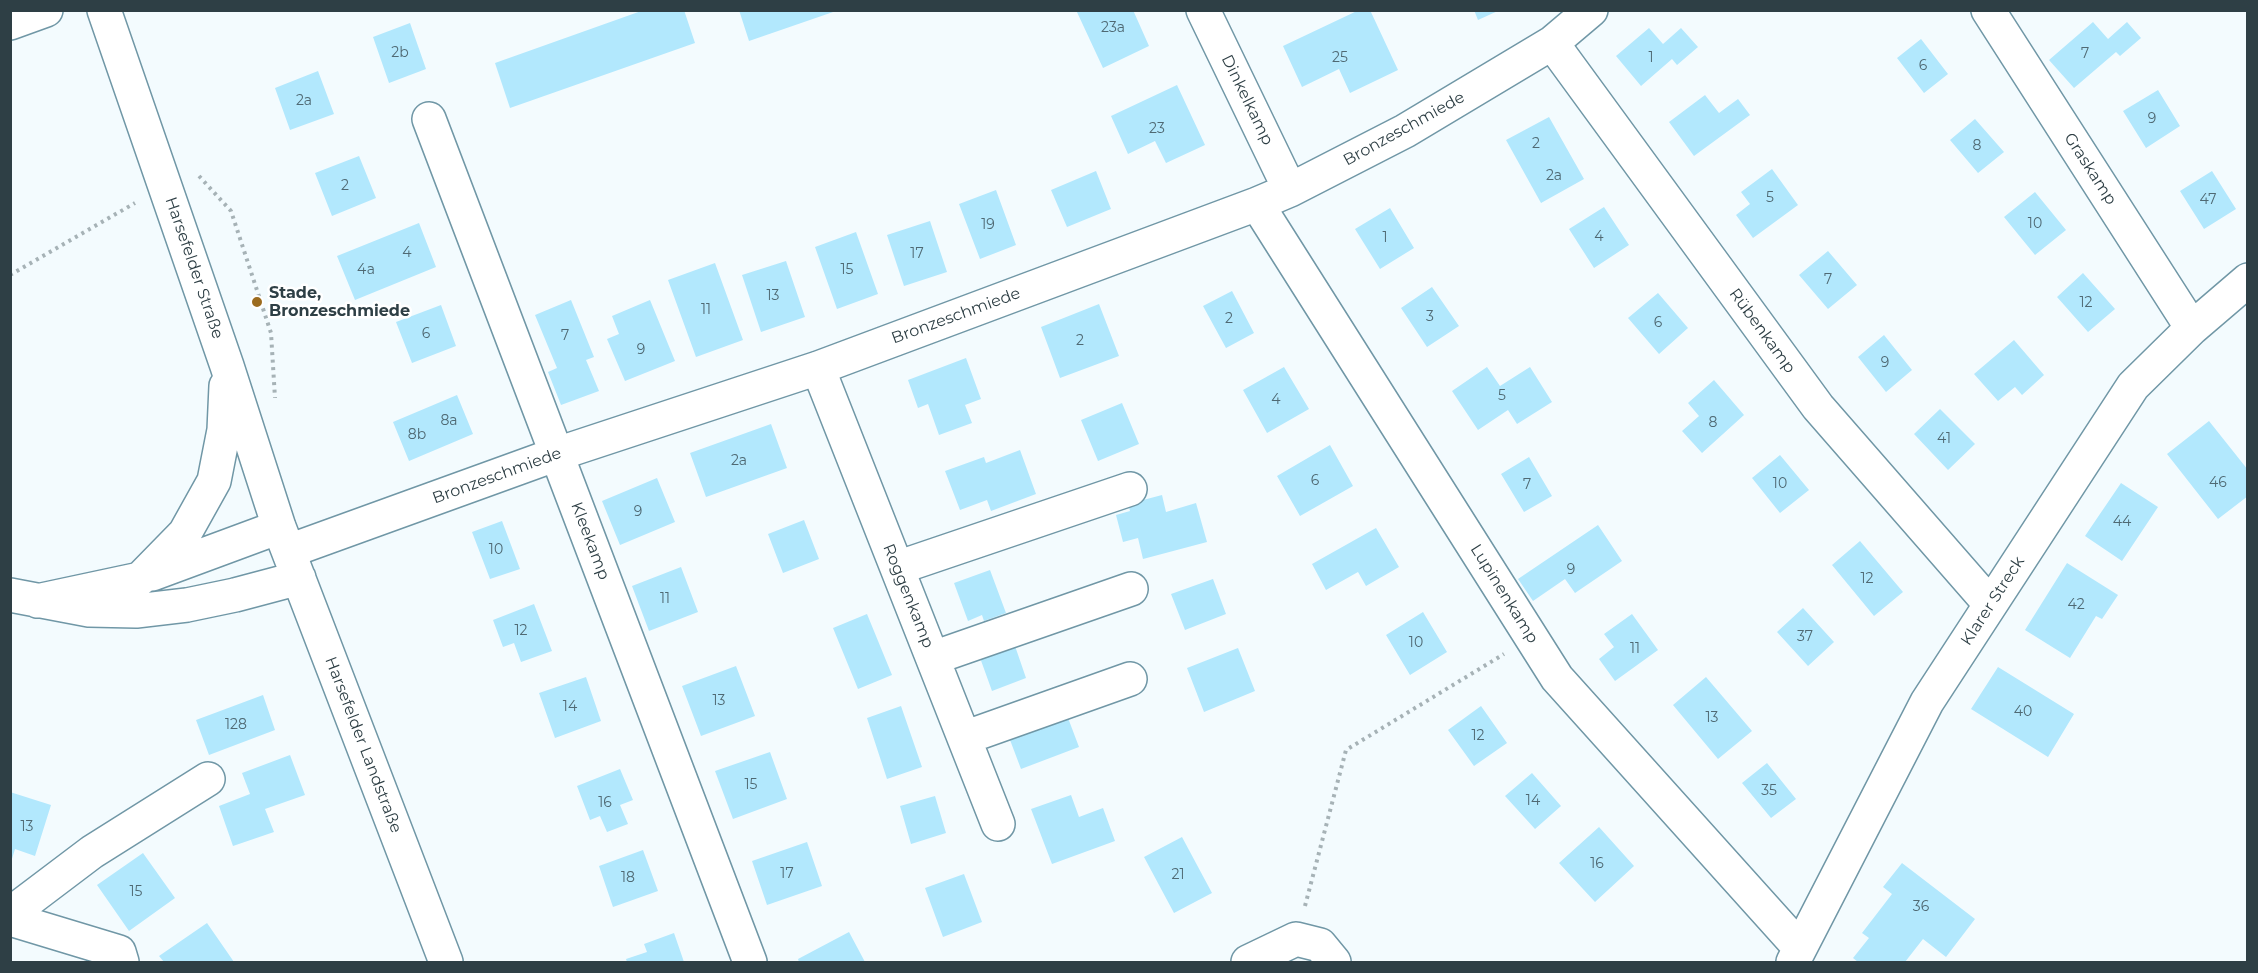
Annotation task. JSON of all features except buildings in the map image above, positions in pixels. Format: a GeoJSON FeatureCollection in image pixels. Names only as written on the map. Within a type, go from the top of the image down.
{"type":"FeatureCollection","features":[{"type":"Feature","properties":{"kind":"street"},"geometry":{"type":"LineString","coordinates":[[10,23],[46,10]]}},
{"type":"Feature","properties":{"kind":"street","name":"Harsefelder Straße"},"geometry":{"type":"LineString","coordinates":[[104,10],[166,186],[289,552]]}},
{"type":"Feature","properties":{"kind":"street","name":"Dinkelkamp"},"geometry":{"type":"LineString","coordinates":[[1203,10],[1290,190]]}},
{"type":"Feature","properties":{"kind":"street","name":"Bronzeschmiede"},"geometry":{"type":"LineString","coordinates":[[289,552],[557,454],[818,368],[1257,204],[1290,190],[1405,131],[1552,43],[1591,10]]}},
{"type":"Feature","properties":{"kind":"street","name":"Graskamp"},"geometry":{"type":"LineString","coordinates":[[1988,10],[2192,328]]}},
{"type":"Feature","properties":{"kind":"street","name":"Rübenkamp"},"geometry":{"type":"LineString","coordinates":[[1552,43],[1818,407],[1990,604]]}},
{"type":"Feature","properties":{"kind":"street","name":"Kleekamp"},"geometry":{"type":"LineString","coordinates":[[429,119],[750,963]]}},
{"type":"Feature","properties":{"kind":"street","name":"Lupinenkamp"},"geometry":{"type":"LineString","coordinates":[[1257,204],[1557,678],[1796,955]]}},
{"type":"Feature","properties":{"kind":"street","name":"Klarer Streck"},"geometry":{"type":"LineString","coordinates":[[1796,955],[1927,702],[2133,386],[2192,328],[2247,280]]}},
{"type":"Feature","properties":{"kind":"street"},"geometry":{"type":"LineString","coordinates":[[140,579],[185,533],[214,482],[224,430],[227,366]]}},
{"type":"Feature","properties":{"kind":"street","name":"Roggenkamp"},"geometry":{"type":"LineString","coordinates":[[818,368],[998,824]]}},
{"type":"Feature","properties":{"kind":"street"},"geometry":{"type":"LineString","coordinates":[[897,568],[1130,489]]}},
{"type":"Feature","properties":{"kind":"street"},"geometry":{"type":"LineString","coordinates":[[24,598],[289,552]]}},
{"type":"Feature","properties":{"kind":"street"},"geometry":{"type":"LineString","coordinates":[[24,598],[89,610],[136,611],[196,603],[289,552]]}},
{"type":"Feature","properties":{"kind":"street","name":"Harsefelder Landstraße"},"geometry":{"type":"LineString","coordinates":[[289,552],[446,963]]}},
{"type":"Feature","properties":{"kind":"street"},"geometry":{"type":"LineString","coordinates":[[933,658],[1131,589]]}},
{"type":"Feature","properties":{"kind":"street"},"geometry":{"type":"LineString","coordinates":[[964,738],[1130,679]]}},
{"type":"Feature","properties":{"kind":"street"},"geometry":{"type":"LineString","coordinates":[[10,914],[92,852],[208,779]]}},
{"type":"Feature","properties":{"kind":"street"},"geometry":{"type":"LineString","coordinates":[[10,919],[119,952],[122,963]]}},
{"type":"Feature","properties":{"kind":"street"},"geometry":{"type":"LineString","coordinates":[[1248,963],[1296,939],[1320,945],[1334,963]]}},
{"type":"Feature","properties":{"kind":"path"},"geometry":{"type":"LineString","coordinates":[[10,275],[166,186],[198,175],[231,212],[271,333],[276,407]]}},
{"type":"Feature","properties":{"kind":"path"},"geometry":{"type":"LineString","coordinates":[[1296,939],[1346,750],[1531,637]]}},
{"type":"Feature","properties":{"kind":"place","name":"Stade, Bronzeschmiede"},"geometry":{"type":"Point","coordinates":[257,302]}}]}
